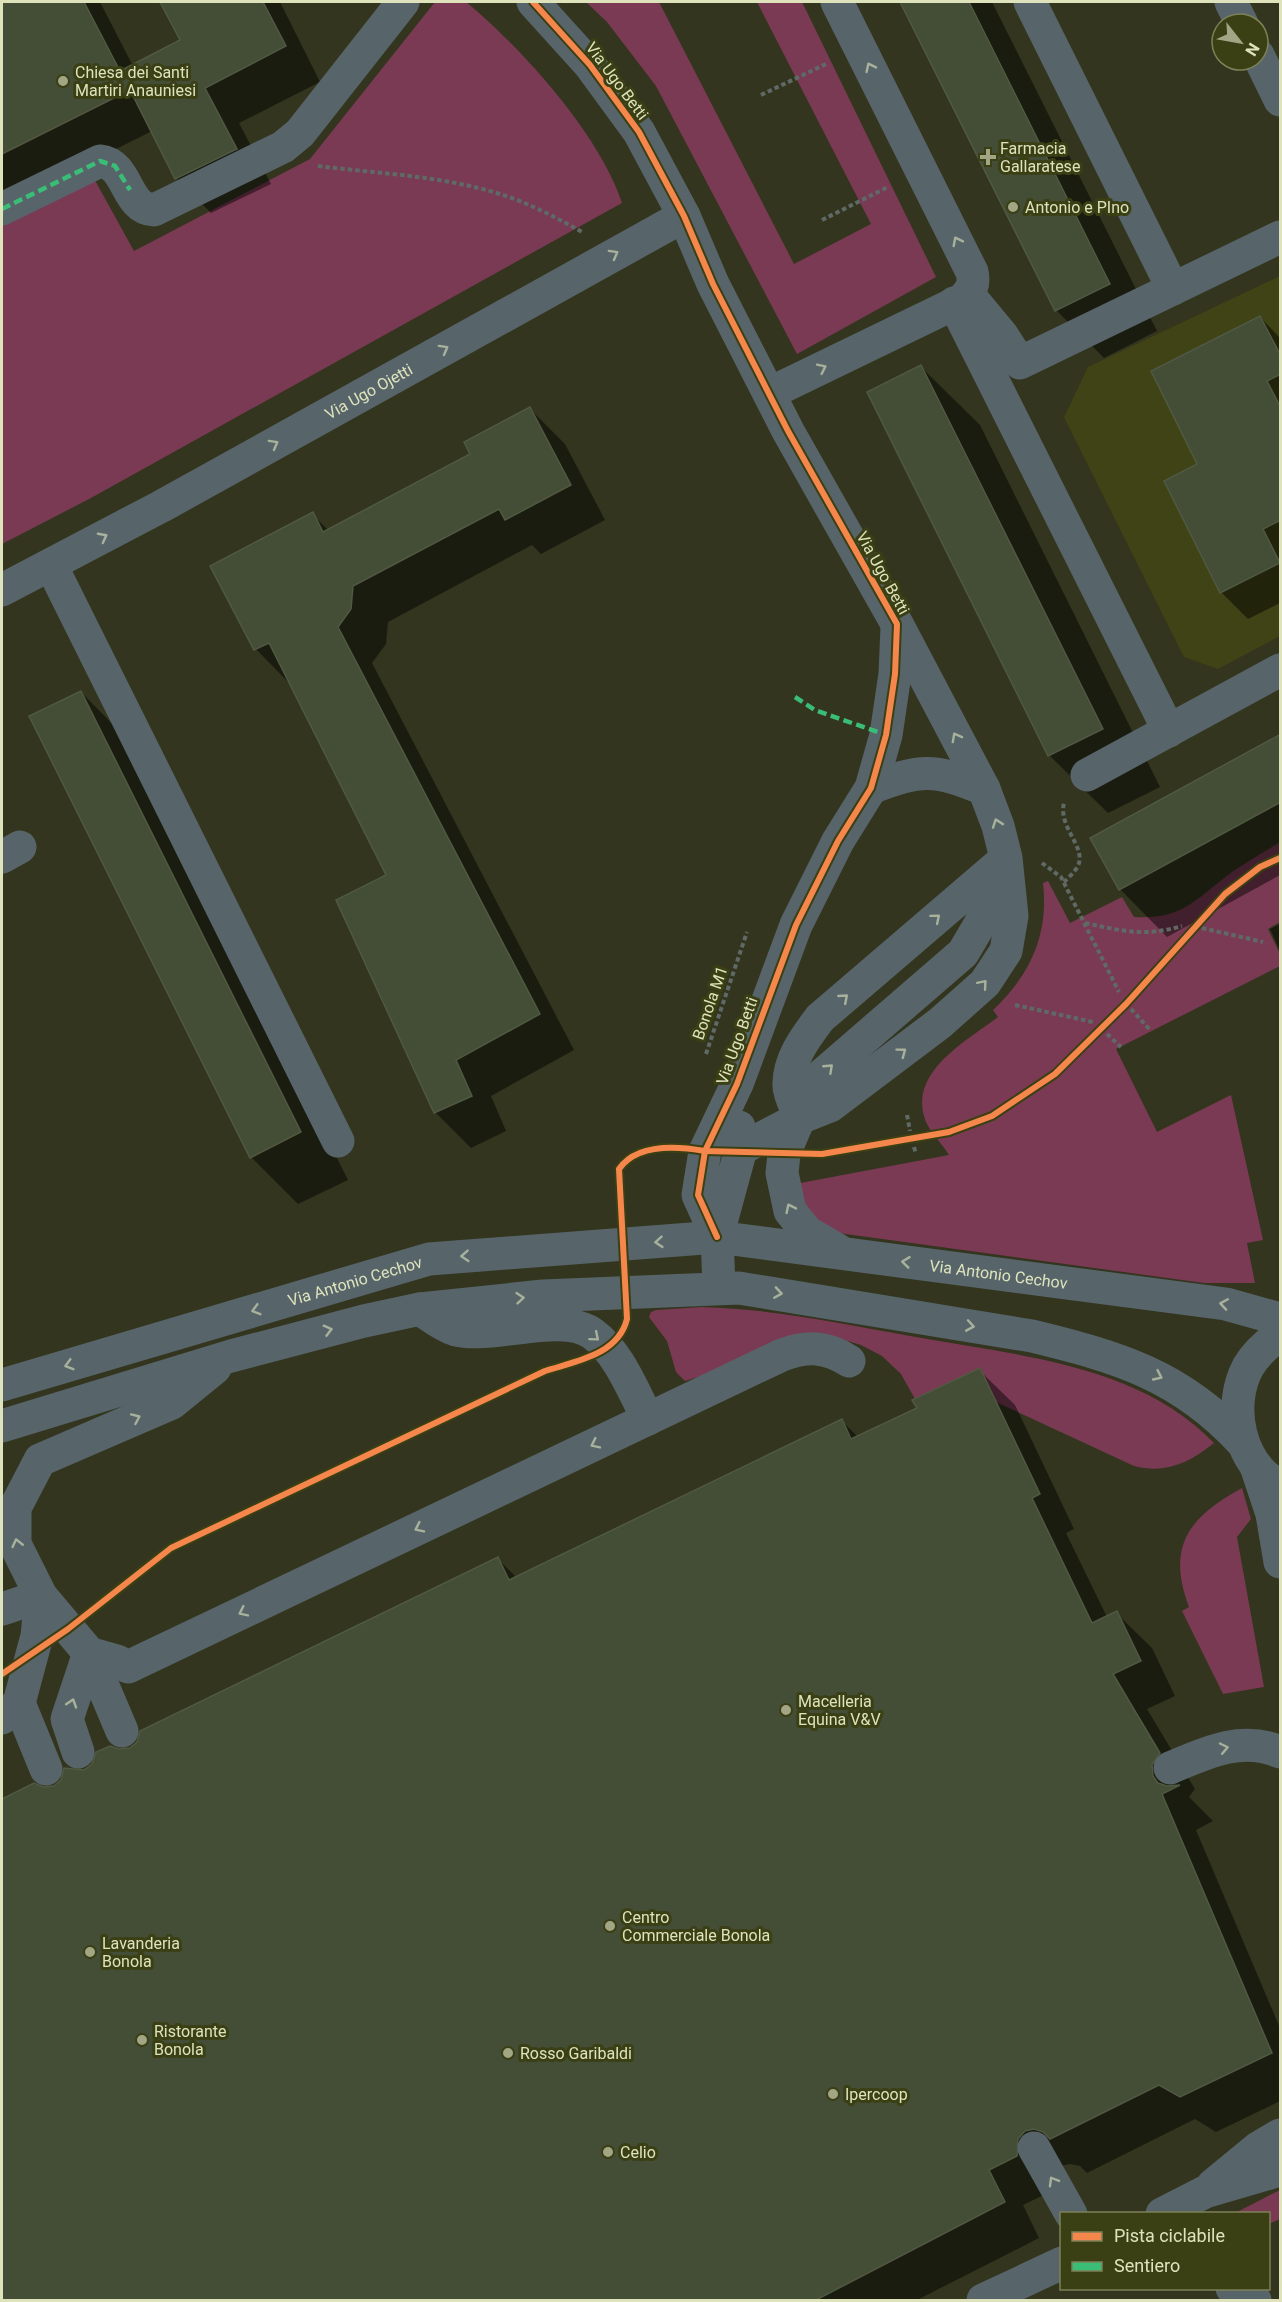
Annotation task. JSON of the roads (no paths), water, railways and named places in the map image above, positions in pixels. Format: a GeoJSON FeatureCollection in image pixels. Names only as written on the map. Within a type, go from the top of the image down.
{"type":"FeatureCollection","features":[{"type":"Feature","properties":{"kind":"street"},"geometry":{"type":"LineString","coordinates":[[2,209],[100,160],[115,166],[140,206],[154,210],[292,141],[404,2]]}},
{"type":"Feature","properties":{"kind":"street","name":"Via Ugo Betti"},"geometry":{"type":"LineString","coordinates":[[533,2],[590,65],[639,132],[684,216],[713,284],[788,431],[897,624],[895,674],[886,735],[871,788],[838,841],[796,925],[735,1088],[705,1151],[698,1195],[717,1237]]}},
{"type":"Feature","properties":{"kind":"street"},"geometry":{"type":"LineString","coordinates":[[770,393],[961,299],[974,280],[837,2]]}},
{"type":"Feature","properties":{"kind":"street"},"geometry":{"type":"LineString","coordinates":[[1030,2],[1173,289]]}},
{"type":"Feature","properties":{"kind":"street"},"geometry":{"type":"LineString","coordinates":[[1267,72],[1281,100]]}},
{"type":"Feature","properties":{"kind":"street","name":"Via Ugo Ojetti"},"geometry":{"type":"LineString","coordinates":[[2,590],[162,506],[684,216]]}},
{"type":"Feature","properties":{"kind":"street"},"geometry":{"type":"LineString","coordinates":[[961,299],[1002,335],[1020,363],[1281,237]]}},
{"type":"Feature","properties":{"kind":"street"},"geometry":{"type":"LineString","coordinates":[[961,299],[1169,731]]}},
{"type":"Feature","properties":{"kind":"street"},"geometry":{"type":"LineString","coordinates":[[51,564],[338,1141]]}},
{"type":"Feature","properties":{"kind":"street"},"geometry":{"type":"LineString","coordinates":[[897,624],[984,789],[998,826],[1021,859]]}},
{"type":"Feature","properties":{"kind":"street"},"geometry":{"type":"LineString","coordinates":[[1087,775],[1281,670]]}},
{"type":"Feature","properties":{"kind":"street"},"geometry":{"type":"LineString","coordinates":[[871,788],[910,774],[949,775],[984,789]]}},
{"type":"Feature","properties":{"kind":"street"},"geometry":{"type":"LineString","coordinates":[[851,1255],[807,1232],[788,1205],[782,1173],[784,1154],[815,1081],[963,953],[1021,859]]}},
{"type":"Feature","properties":{"kind":"street"},"geometry":{"type":"LineString","coordinates":[[800,1118],[789,1087],[794,1060],[803,1040],[820,1018],[1021,859]]}},
{"type":"Feature","properties":{"kind":"street","name":"Via Ugo Betti"},"geometry":{"type":"LineString","coordinates":[[717,1237],[741,1149],[735,1088]]}},
{"type":"Feature","properties":{"kind":"street"},"geometry":{"type":"LineString","coordinates":[[741,1149],[800,1118]]}},
{"type":"Feature","properties":{"kind":"street"},"geometry":{"type":"LineString","coordinates":[[717,1237],[720,1286]]}},
{"type":"Feature","properties":{"kind":"street","name":"Via Antonio Cechov"},"geometry":{"type":"LineString","coordinates":[[2,1384],[429,1259],[717,1237],[1226,1304],[1281,1319]]}},
{"type":"Feature","properties":{"kind":"street"},"geometry":{"type":"LineString","coordinates":[[2,1426],[231,1356],[420,1309],[543,1296],[720,1286],[776,1292],[1020,1334],[1073,1346],[1165,1379],[1220,1418],[1260,1465]]}},
{"type":"Feature","properties":{"kind":"street"},"geometry":{"type":"LineString","coordinates":[[420,1309],[447,1327],[467,1331],[568,1325],[587,1330],[607,1347],[648,1419]]}},
{"type":"Feature","properties":{"kind":"street"},"geometry":{"type":"LineString","coordinates":[[1281,1334],[1264,1346],[1248,1367],[1239,1391],[1237,1417],[1260,1465],[1281,1562]]}},
{"type":"Feature","properties":{"kind":"street"},"geometry":{"type":"LineString","coordinates":[[89,1653],[117,1661],[128,1667],[798,1349],[826,1349],[849,1360]]}},
{"type":"Feature","properties":{"kind":"street"},"geometry":{"type":"LineString","coordinates":[[2,1482],[40,1460],[172,1402],[231,1356]]}},
{"type":"Feature","properties":{"kind":"street"},"geometry":{"type":"LineString","coordinates":[[40,1460],[15,1508],[15,1544],[41,1596],[89,1653],[122,1731]]}},
{"type":"Feature","properties":{"kind":"street"},"geometry":{"type":"LineString","coordinates":[[2,1609],[41,1596]]}},
{"type":"Feature","properties":{"kind":"street"},"geometry":{"type":"LineString","coordinates":[[41,1596],[37,1636],[10,1711],[45,1770]]}},
{"type":"Feature","properties":{"kind":"street"},"geometry":{"type":"LineString","coordinates":[[78,1752],[67,1719],[89,1653]]}},
{"type":"Feature","properties":{"kind":"street"},"geometry":{"type":"LineString","coordinates":[[1170,1768],[1227,1746],[1256,1746],[1281,1752]]}},
{"type":"Feature","properties":{"kind":"street"},"geometry":{"type":"LineString","coordinates":[[1184,2206],[1258,2148],[1281,2135]]}},
{"type":"Feature","properties":{"kind":"street"},"geometry":{"type":"LineString","coordinates":[[1034,2148],[1070,2212]]}},
{"type":"Feature","properties":{"kind":"street"},"geometry":{"type":"LineString","coordinates":[[1184,2206],[1281,2170]]}},
{"type":"Feature","properties":{"kind":"street"},"geometry":{"type":"LineString","coordinates":[[983,2301],[1060,2264]]}},
{"type":"Feature","properties":{"kind":"street"},"geometry":{"type":"LineString","coordinates":[[1234,2290],[1255,2301]]}},
{"type":"Feature","properties":{"kind":"place","name":"Chiesa dei Santi Martiri Anauniesi"},"geometry":{"type":"Point","coordinates":[63,81]}},
{"type":"Feature","properties":{"kind":"place","name":"Farmacia Gallaratese"},"geometry":{"type":"Point","coordinates":[988,157]}},
{"type":"Feature","properties":{"kind":"place","name":"Antonio e PIno"},"geometry":{"type":"Point","coordinates":[1013,207]}},
{"type":"Feature","properties":{"kind":"place","name":"Macelleria Equina V&V"},"geometry":{"type":"Point","coordinates":[786,1710]}},
{"type":"Feature","properties":{"kind":"place","name":"Centro Commerciale Bonola"},"geometry":{"type":"Point","coordinates":[610,1926]}},
{"type":"Feature","properties":{"kind":"place","name":"Lavanderia Bonola"},"geometry":{"type":"Point","coordinates":[90,1952]}},
{"type":"Feature","properties":{"kind":"place","name":"Ristorante Bonola"},"geometry":{"type":"Point","coordinates":[142,2040]}},
{"type":"Feature","properties":{"kind":"place","name":"Rosso Garibaldi"},"geometry":{"type":"Point","coordinates":[508,2053]}},
{"type":"Feature","properties":{"kind":"place","name":"Ipercoop"},"geometry":{"type":"Point","coordinates":[833,2094]}},
{"type":"Feature","properties":{"kind":"place","name":"Celio"},"geometry":{"type":"Point","coordinates":[608,2152]}}]}
